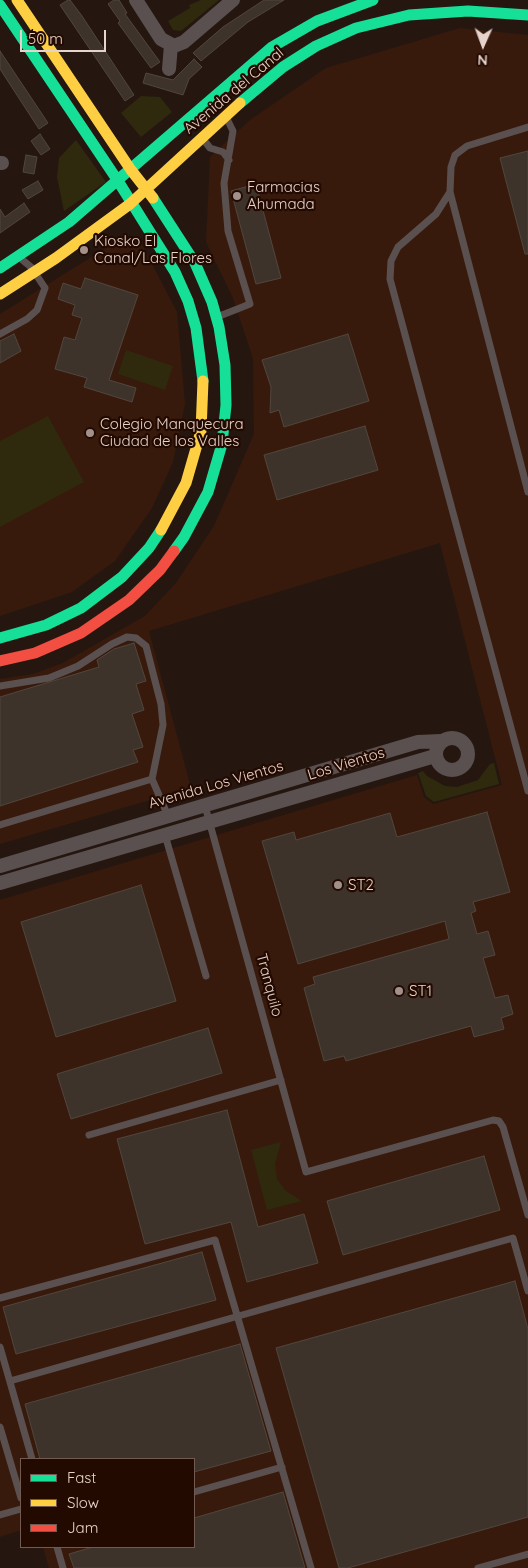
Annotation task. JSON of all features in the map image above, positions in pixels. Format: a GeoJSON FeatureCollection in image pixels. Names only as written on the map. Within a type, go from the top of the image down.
{"type":"FeatureCollection","features":[{"type":"Feature","properties":{"kind":"street"},"geometry":{"type":"LineString","coordinates":[[0,661],[35,652],[65,641],[111,614],[146,586],[184,537],[211,482],[223,434],[226,405],[225,365],[216,317],[195,263],[147,189],[131,170],[17,0]]}},
{"type":"Feature","properties":{"kind":"street"},"geometry":{"type":"LineString","coordinates":[[136,0],[156,33],[171,45],[178,45],[184,42],[233,0]]}},
{"type":"Feature","properties":{"kind":"street","name":"Avenida del Canal"},"geometry":{"type":"LineString","coordinates":[[0,268],[68,222],[131,170],[256,59],[288,36],[331,14],[373,0]]}},
{"type":"Feature","properties":{"kind":"street"},"geometry":{"type":"LineString","coordinates":[[0,5],[118,181],[130,204],[174,272],[188,302],[196,328],[202,359],[204,392],[201,431],[193,465],[179,501],[161,532],[122,577],[71,613],[33,630],[0,638]]}},
{"type":"Feature","properties":{"kind":"street","name":"Avenida del Canal"},"geometry":{"type":"LineString","coordinates":[[0,294],[35,272],[130,204],[225,116],[283,67],[337,36],[376,22],[426,12],[468,11],[528,15]]}},
{"type":"Feature","properties":{"kind":"street"},"geometry":{"type":"LineString","coordinates":[[331,14],[337,36]]}},
{"type":"Feature","properties":{"kind":"street"},"geometry":{"type":"LineString","coordinates":[[169,69],[171,45]]}},
{"type":"Feature","properties":{"kind":"street","name":"Avenida Los Vientos"},"geometry":{"type":"LineString","coordinates":[[0,866],[418,742],[441,741],[453,737],[461,740],[468,750],[468,758],[461,768],[449,770],[441,766],[435,756]]}},
{"type":"Feature","properties":{"kind":"street"},"geometry":{"type":"LineString","coordinates":[[435,756],[436,747],[441,741]]}},
{"type":"Feature","properties":{"kind":"street","name":"Los Vientos"},"geometry":{"type":"LineString","coordinates":[[209,822],[435,756]]}},
{"type":"Feature","properties":{"kind":"street"},"geometry":{"type":"LineString","coordinates":[[0,884],[209,822]]}},
{"type":"Feature","properties":{"kind":"lane"},"geometry":{"type":"LineString","coordinates":[[216,317],[250,304],[228,231],[224,183],[233,131],[225,116]]}},
{"type":"Feature","properties":{"kind":"lane"},"geometry":{"type":"LineString","coordinates":[[528,127],[467,146],[455,155],[451,167],[450,192],[528,492]]}},
{"type":"Feature","properties":{"kind":"lane"},"geometry":{"type":"LineString","coordinates":[[202,137],[210,148],[223,152],[229,160]]}},
{"type":"Feature","properties":{"kind":"lane"},"geometry":{"type":"LineString","coordinates":[[450,192],[436,214],[398,247],[391,261],[390,279],[528,791]]}},
{"type":"Feature","properties":{"kind":"lane"},"geometry":{"type":"LineString","coordinates":[[0,334],[28,319],[37,310],[45,288],[35,272],[18,256]]}},
{"type":"Feature","properties":{"kind":"lane"},"geometry":{"type":"LineString","coordinates":[[0,686],[49,678],[78,666],[102,649],[127,637],[140,640],[146,646],[162,714],[162,734],[152,780],[168,816]]}},
{"type":"Feature","properties":{"kind":"lane"},"geometry":{"type":"LineString","coordinates":[[0,825],[152,780]]}},
{"type":"Feature","properties":{"kind":"lane","name":"Tranquilo"},"geometry":{"type":"LineString","coordinates":[[205,806],[306,1172],[494,1120],[500,1121],[528,1216]]}},
{"type":"Feature","properties":{"kind":"lane"},"geometry":{"type":"LineString","coordinates":[[165,835],[206,976]]}},
{"type":"Feature","properties":{"kind":"lane"},"geometry":{"type":"LineString","coordinates":[[89,1135],[281,1080]]}},
{"type":"Feature","properties":{"kind":"lane"},"geometry":{"type":"LineString","coordinates":[[10,1381],[513,1238],[528,1291]]}},
{"type":"Feature","properties":{"kind":"lane"},"geometry":{"type":"LineString","coordinates":[[0,1298],[215,1240],[311,1568]]}},
{"type":"Feature","properties":{"kind":"lane"},"geometry":{"type":"LineString","coordinates":[[0,1347],[32,1458]]}},
{"type":"Feature","properties":{"kind":"lane"},"geometry":{"type":"LineString","coordinates":[[0,1427],[20,1495]]}},
{"type":"Feature","properties":{"kind":"lane"},"geometry":{"type":"LineString","coordinates":[[195,1492],[282,1467]]}},
{"type":"Feature","properties":{"kind":"lane"},"geometry":{"type":"LineString","coordinates":[[0,1515],[20,1509]]}},
{"type":"Feature","properties":{"kind":"lane"},"geometry":{"type":"LineString","coordinates":[[57,1548],[63,1568]]}},
{"type":"Feature","properties":{"kind":"lane"},"geometry":{"type":"LineString","coordinates":[[478,1568],[528,1554]]}},
{"type":"Feature","properties":{"kind":"shaded area"},"geometry":{"type":"Polygon","coordinates":[[[201,0],[219,0],[181,31],[173,30],[168,21],[190,8],[189,5],[201,0]]]}},
{"type":"Feature","properties":{"kind":"shaded area"},"geometry":{"type":"Polygon","coordinates":[[[460,28],[528,35],[528,1568],[49,1568],[43,1548],[195,1548],[195,1458],[20,1458],[20,1530],[0,1537],[0,900],[417,775],[424,797],[433,804],[502,785],[440,543],[149,631],[191,788],[0,844],[0,679],[33,674],[63,663],[145,616],[176,583],[214,526],[254,434],[253,358],[233,298],[206,242],[210,157],[250,120],[326,68],[460,28]]]}},
{"type":"Feature","properties":{"kind":"shaded area"},"geometry":{"type":"Polygon","coordinates":[[[141,96],[160,97],[172,112],[141,137],[121,113],[141,96]]]}},
{"type":"Feature","properties":{"kind":"shaded area"},"geometry":{"type":"Polygon","coordinates":[[[76,140],[106,182],[64,211],[57,177],[59,158],[76,140]]]}},
{"type":"Feature","properties":{"kind":"shaded area","name":"Colegio Manquecura Ciudad de los Valles"},"geometry":{"type":"Polygon","coordinates":[[[122,238],[140,241],[177,312],[185,404],[173,462],[152,508],[115,561],[72,592],[0,616],[0,314],[122,238]]]}},
{"type":"Feature","properties":{"kind":"shaded area"},"geometry":{"type":"Polygon","coordinates":[[[126,350],[173,366],[165,390],[118,374],[126,350]]]}},
{"type":"Feature","properties":{"kind":"shaded area"},"geometry":{"type":"Polygon","coordinates":[[[48,416],[84,482],[0,527],[0,441],[48,416]]]}},
{"type":"Feature","properties":{"kind":"shaded area"},"geometry":{"type":"Polygon","coordinates":[[[494,763],[499,784],[434,802],[426,796],[418,773],[423,771],[427,776],[445,786],[457,787],[478,780],[490,764],[494,763]]]}},
{"type":"Feature","properties":{"kind":"shaded area"},"geometry":{"type":"Polygon","coordinates":[[[281,1142],[275,1164],[277,1179],[286,1191],[302,1201],[267,1210],[251,1150],[281,1142]]]}},
{"type":"Feature","properties":{"kind":"building"},"geometry":{"type":"Polygon","coordinates":[[[70,0],[82,16],[134,95],[125,101],[60,5],[70,0]]]}},
{"type":"Feature","properties":{"kind":"building"},"geometry":{"type":"Polygon","coordinates":[[[114,0],[119,0],[127,13],[125,14],[160,62],[151,68],[118,23],[120,21],[108,4],[114,0]]]}},
{"type":"Feature","properties":{"kind":"building"},"geometry":{"type":"Polygon","coordinates":[[[264,0],[284,0],[248,22],[201,61],[193,53],[223,27],[264,0]]]}},
{"type":"Feature","properties":{"kind":"building"},"geometry":{"type":"Polygon","coordinates":[[[0,51],[48,123],[39,129],[0,69],[0,51]]]}},
{"type":"Feature","properties":{"kind":"building"},"geometry":{"type":"Polygon","coordinates":[[[194,59],[202,67],[189,79],[183,95],[143,83],[146,73],[173,80],[194,59]]]}},
{"type":"Feature","properties":{"kind":"building"},"geometry":{"type":"Polygon","coordinates":[[[40,134],[50,149],[41,155],[31,141],[40,134]]]}},
{"type":"Feature","properties":{"kind":"building"},"geometry":{"type":"Polygon","coordinates":[[[528,151],[528,254],[525,254],[500,158],[528,151]]]}},
{"type":"Feature","properties":{"kind":"building"},"geometry":{"type":"Polygon","coordinates":[[[26,155],[37,157],[34,174],[23,172],[26,155]]]}},
{"type":"Feature","properties":{"kind":"building"},"geometry":{"type":"Polygon","coordinates":[[[38,181],[43,190],[28,199],[22,190],[38,181]]]}},
{"type":"Feature","properties":{"kind":"building"},"geometry":{"type":"Polygon","coordinates":[[[256,184],[281,278],[256,284],[231,191],[256,184]]]}},
{"type":"Feature","properties":{"kind":"building"},"geometry":{"type":"Polygon","coordinates":[[[24,203],[30,212],[0,233],[0,209],[5,217],[24,203]]]}},
{"type":"Feature","properties":{"kind":"building"},"geometry":{"type":"Polygon","coordinates":[[[85,278],[138,295],[109,380],[136,388],[132,402],[84,387],[87,378],[55,369],[64,337],[75,340],[82,318],[72,315],[75,305],[58,299],[63,283],[81,289],[85,278]]]}},
{"type":"Feature","properties":{"kind":"building"},"geometry":{"type":"Polygon","coordinates":[[[14,334],[21,351],[0,363],[0,341],[14,334]]]}},
{"type":"Feature","properties":{"kind":"building"},"geometry":{"type":"Polygon","coordinates":[[[348,334],[369,401],[284,427],[279,410],[270,413],[271,387],[262,360],[348,334]]]}},
{"type":"Feature","properties":{"kind":"building"},"geometry":{"type":"Polygon","coordinates":[[[365,426],[378,470],[277,500],[264,455],[365,426]]]}},
{"type":"Feature","properties":{"kind":"building"},"geometry":{"type":"Polygon","coordinates":[[[134,643],[146,681],[136,684],[144,710],[132,714],[143,747],[133,750],[138,762],[0,806],[0,697],[99,667],[97,660],[114,649],[134,643]]]}},
{"type":"Feature","properties":{"kind":"building"},"geometry":{"type":"Polygon","coordinates":[[[487,812],[510,892],[473,902],[476,911],[471,913],[477,934],[488,931],[495,955],[483,958],[495,998],[508,995],[513,1014],[501,1018],[504,1029],[474,1037],[471,1026],[346,1061],[344,1056],[324,1061],[304,988],[315,984],[313,977],[449,939],[445,921],[298,964],[262,841],[294,832],[296,840],[390,813],[397,837],[487,812]]]}},
{"type":"Feature","properties":{"kind":"building"},"geometry":{"type":"Polygon","coordinates":[[[141,885],[176,1001],[56,1037],[21,922],[141,885]]]}},
{"type":"Feature","properties":{"kind":"building"},"geometry":{"type":"Polygon","coordinates":[[[208,1028],[222,1073],[71,1119],[57,1074],[208,1028]]]}},
{"type":"Feature","properties":{"kind":"building"},"geometry":{"type":"Polygon","coordinates":[[[227,1110],[258,1227],[304,1214],[318,1263],[247,1282],[231,1222],[145,1244],[117,1139],[227,1110]]]}},
{"type":"Feature","properties":{"kind":"building"},"geometry":{"type":"Polygon","coordinates":[[[484,1156],[500,1210],[343,1255],[327,1201],[484,1156]]]}},
{"type":"Feature","properties":{"kind":"building"},"geometry":{"type":"Polygon","coordinates":[[[202,1252],[216,1300],[16,1354],[3,1307],[202,1252]]]}},
{"type":"Feature","properties":{"kind":"building"},"geometry":{"type":"Polygon","coordinates":[[[515,1281],[528,1329],[528,1517],[348,1568],[339,1568],[276,1348],[515,1281]]]}},
{"type":"Feature","properties":{"kind":"building"},"geometry":{"type":"Polygon","coordinates":[[[240,1344],[271,1451],[195,1472],[195,1458],[40,1458],[25,1404],[240,1344]]]}},
{"type":"Feature","properties":{"kind":"building"},"geometry":{"type":"Polygon","coordinates":[[[283,1492],[305,1568],[74,1568],[69,1554],[90,1548],[195,1548],[195,1518],[283,1492]]]}},
{"type":"Feature","properties":{"kind":"traffic: fast"},"geometry":{"type":"LineString","coordinates":[[0,268],[69,222],[272,47],[317,21],[373,0]]}},
{"type":"Feature","properties":{"kind":"traffic: fast"},"geometry":{"type":"LineString","coordinates":[[0,5],[118,181],[175,272],[188,301],[196,328],[203,381]]}},
{"type":"Feature","properties":{"kind":"traffic: fast"},"geometry":{"type":"LineString","coordinates":[[240,103],[283,67],[316,46],[356,28],[409,15],[468,11],[528,15]]}},
{"type":"Feature","properties":{"kind":"traffic: fast"},"geometry":{"type":"LineString","coordinates":[[153,198],[195,263],[212,302],[219,327],[225,365],[226,405],[222,444],[208,492],[184,537],[174,551]]}},
{"type":"Feature","properties":{"kind":"traffic: fast"},"geometry":{"type":"LineString","coordinates":[[0,638],[46,625],[81,608],[122,577],[149,548],[161,530]]}},
{"type":"Feature","properties":{"kind":"traffic: slow"},"geometry":{"type":"LineString","coordinates":[[17,0],[131,170],[153,198]]}},
{"type":"Feature","properties":{"kind":"traffic: slow"},"geometry":{"type":"LineString","coordinates":[[0,294],[56,258],[130,204],[240,103]]}},
{"type":"Feature","properties":{"kind":"traffic: slow"},"geometry":{"type":"LineString","coordinates":[[161,530],[186,483],[201,431],[203,381]]}},
{"type":"Feature","properties":{"kind":"traffic: jam"},"geometry":{"type":"LineString","coordinates":[[0,661],[35,653],[81,633],[129,600],[160,570],[174,551]]}},
{"type":"Feature","properties":{"kind":"place","name":"Farmacias Ahumada"},"geometry":{"type":"Point","coordinates":[237,196]}},
{"type":"Feature","properties":{"kind":"place","name":"Kiosko El Canal/Las Flores"},"geometry":{"type":"Point","coordinates":[84,250]}},
{"type":"Feature","properties":{"kind":"place","name":"Colegio Manquecura Ciudad de los Valles"},"geometry":{"type":"Point","coordinates":[90,433]}},
{"type":"Feature","properties":{"kind":"place","name":"ST2"},"geometry":{"type":"Point","coordinates":[338,885]}},
{"type":"Feature","properties":{"kind":"place","name":"ST1"},"geometry":{"type":"Point","coordinates":[399,991]}}]}
